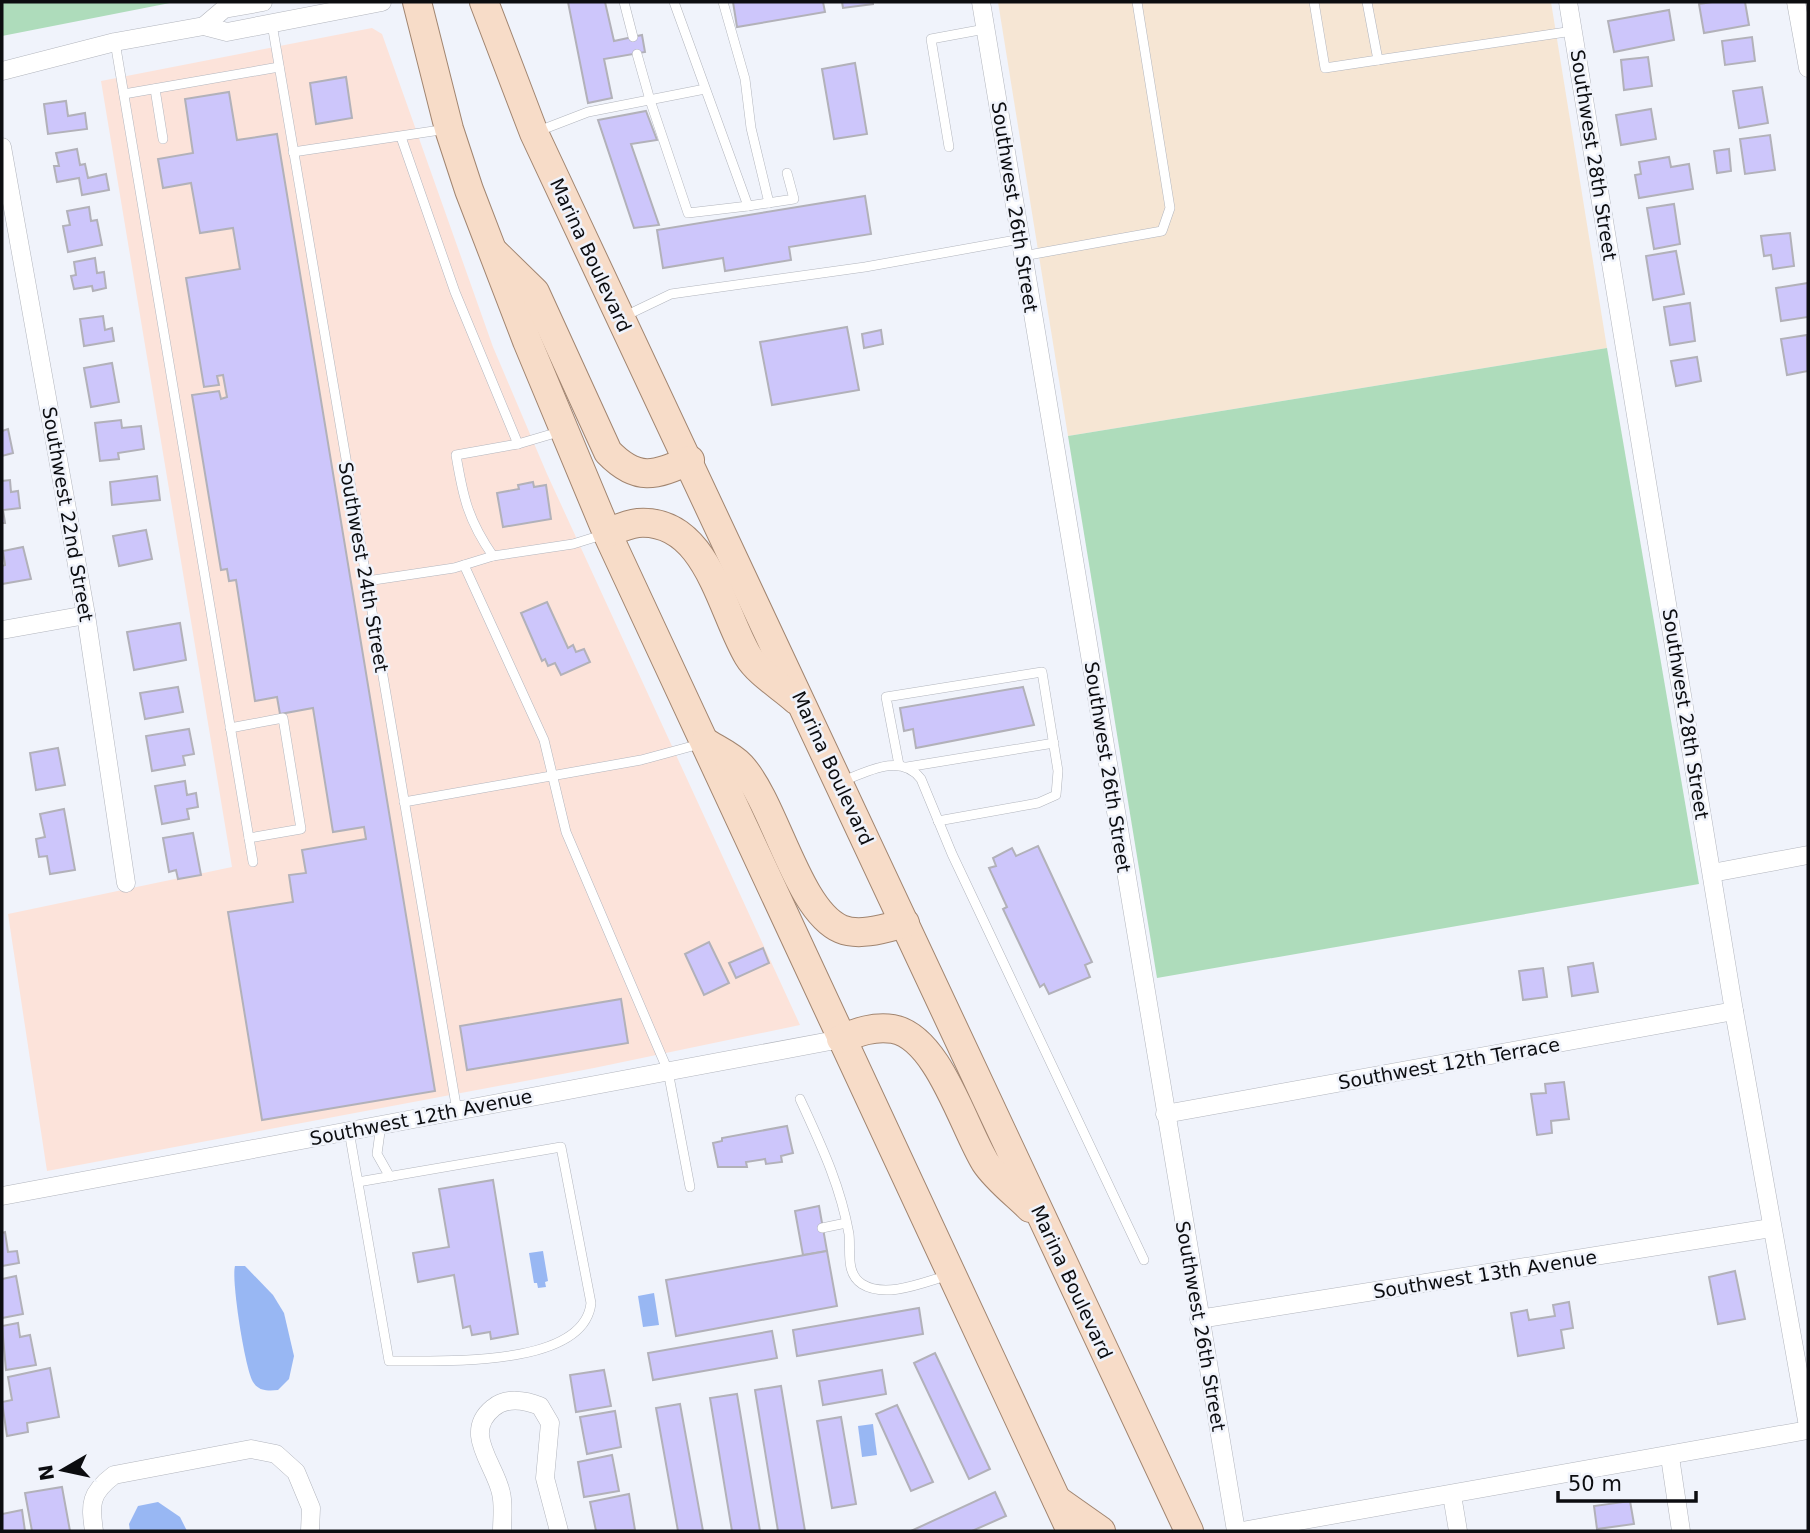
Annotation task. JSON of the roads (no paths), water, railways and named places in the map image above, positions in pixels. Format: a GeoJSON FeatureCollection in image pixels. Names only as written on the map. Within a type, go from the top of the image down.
{"type":"FeatureCollection","features":[{"type":"Feature","properties":{"kind":"main road"},"geometry":{"type":"LineString","coordinates":[[417,2],[449,129],[491,250],[607,533],[1071,1531]]}},
{"type":"Feature","properties":{"kind":"main road","name":"Marina Boulevard"},"geometry":{"type":"LineString","coordinates":[[484,2],[534,133],[690,460],[1189,1531]]}},
{"type":"Feature","properties":{"kind":"main road"},"geometry":{"type":"LineString","coordinates":[[491,250],[535,292],[608,452],[624,466],[648,474],[664,472],[690,460]]}},
{"type":"Feature","properties":{"kind":"main road"},"geometry":{"type":"LineString","coordinates":[[607,533],[636,523],[654,523],[676,531],[699,553],[749,659],[804,706]]}},
{"type":"Feature","properties":{"kind":"main road"},"geometry":{"type":"LineString","coordinates":[[705,742],[740,765],[777,827],[811,901],[823,919],[843,930],[867,931],[905,923]]}},
{"type":"Feature","properties":{"kind":"main road"},"geometry":{"type":"LineString","coordinates":[[841,1039],[868,1029],[894,1029],[915,1038],[935,1064],[986,1164],[1044,1223]]}},
{"type":"Feature","properties":{"kind":"main road"},"geometry":{"type":"LineString","coordinates":[[1057,1500],[1101,1531]]}},
{"type":"Feature","properties":{"kind":"street"},"geometry":{"type":"LineString","coordinates":[[204,26],[224,9],[263,2]]}},
{"type":"Feature","properties":{"kind":"street"},"geometry":{"type":"LineString","coordinates":[[2,71],[115,42],[204,26],[227,32],[382,2]]}},
{"type":"Feature","properties":{"kind":"street","name":"Southwest 26th Street"},"geometry":{"type":"LineString","coordinates":[[981,2],[1236,1531]]}},
{"type":"Feature","properties":{"kind":"street","name":"Southwest 28th Street"},"geometry":{"type":"LineString","coordinates":[[1568,2],[1734,1011],[1808,1428]]}},
{"type":"Feature","properties":{"kind":"street"},"geometry":{"type":"LineString","coordinates":[[1796,2],[1808,68]]}},
{"type":"Feature","properties":{"kind":"street","name":"Southwest 22nd Street"},"geometry":{"type":"LineString","coordinates":[[2,147],[86,615],[126,883]]}},
{"type":"Feature","properties":{"kind":"street"},"geometry":{"type":"LineString","coordinates":[[2,630],[86,615]]}},
{"type":"Feature","properties":{"kind":"street"},"geometry":{"type":"LineString","coordinates":[[1712,873],[1808,855]]}},
{"type":"Feature","properties":{"kind":"street","name":"Southwest 12th Terrace"},"geometry":{"type":"LineString","coordinates":[[1165,1114],[1734,1011]]}},
{"type":"Feature","properties":{"kind":"street","name":"Southwest 12th Avenue"},"geometry":{"type":"LineString","coordinates":[[2,1196],[841,1039]]}},
{"type":"Feature","properties":{"kind":"street","name":"Southwest 13th Avenue"},"geometry":{"type":"LineString","coordinates":[[1199,1320],[1771,1228]]}},
{"type":"Feature","properties":{"kind":"street"},"geometry":{"type":"LineString","coordinates":[[502,1531],[502,1496],[481,1445],[479,1429],[483,1419],[496,1405],[516,1401],[540,1406],[550,1423],[545,1478],[559,1531]]}},
{"type":"Feature","properties":{"kind":"street"},"geometry":{"type":"LineString","coordinates":[[1242,1531],[1305,1526],[1452,1495],[1670,1457],[1808,1428]]}},
{"type":"Feature","properties":{"kind":"street"},"geometry":{"type":"LineString","coordinates":[[94,1531],[91,1509],[97,1487],[114,1475],[251,1449],[276,1454],[296,1472],[311,1508],[310,1531]]}},
{"type":"Feature","properties":{"kind":"street"},"geometry":{"type":"LineString","coordinates":[[1670,1457],[1681,1531]]}},
{"type":"Feature","properties":{"kind":"street"},"geometry":{"type":"LineString","coordinates":[[1452,1495],[1458,1531]]}},
{"type":"Feature","properties":{"kind":"lane"},"geometry":{"type":"LineString","coordinates":[[624,2],[633,37]]}},
{"type":"Feature","properties":{"kind":"lane"},"geometry":{"type":"LineString","coordinates":[[674,2],[748,206]]}},
{"type":"Feature","properties":{"kind":"lane"},"geometry":{"type":"LineString","coordinates":[[723,2],[745,79],[751,128],[769,203]]}},
{"type":"Feature","properties":{"kind":"lane"},"geometry":{"type":"LineString","coordinates":[[620,318],[671,294],[1162,231],[1170,208],[1137,2]]}},
{"type":"Feature","properties":{"kind":"lane"},"geometry":{"type":"LineString","coordinates":[[1314,2],[1325,68],[1573,31]]}},
{"type":"Feature","properties":{"kind":"lane"},"geometry":{"type":"LineString","coordinates":[[1367,2],[1378,60]]}},
{"type":"Feature","properties":{"kind":"lane","name":"Southwest 24th Street"},"geometry":{"type":"LineString","coordinates":[[272,24],[457,1111]]}},
{"type":"Feature","properties":{"kind":"lane"},"geometry":{"type":"LineString","coordinates":[[949,147],[931,39],[985,29]]}},
{"type":"Feature","properties":{"kind":"lane"},"geometry":{"type":"LineString","coordinates":[[115,42],[253,862]]}},
{"type":"Feature","properties":{"kind":"lane"},"geometry":{"type":"LineString","coordinates":[[637,54],[688,214],[794,199],[787,173]]}},
{"type":"Feature","properties":{"kind":"lane"},"geometry":{"type":"LineString","coordinates":[[124,94],[279,67]]}},
{"type":"Feature","properties":{"kind":"lane"},"geometry":{"type":"LineString","coordinates":[[155,89],[163,139]]}},
{"type":"Feature","properties":{"kind":"lane"},"geometry":{"type":"LineString","coordinates":[[534,133],[588,112],[705,89]]}},
{"type":"Feature","properties":{"kind":"lane"},"geometry":{"type":"LineString","coordinates":[[293,152],[449,129]]}},
{"type":"Feature","properties":{"kind":"lane"},"geometry":{"type":"LineString","coordinates":[[401,136],[455,292],[518,444]]}},
{"type":"Feature","properties":{"kind":"lane"},"geometry":{"type":"LineString","coordinates":[[493,556],[474,529],[465,508],[456,455],[518,444],[564,430]]}},
{"type":"Feature","properties":{"kind":"lane"},"geometry":{"type":"LineString","coordinates":[[366,581],[464,565],[493,556],[573,544],[607,533]]}},
{"type":"Feature","properties":{"kind":"lane"},"geometry":{"type":"LineString","coordinates":[[464,565],[544,740],[550,775],[566,832],[668,1071],[691,1188]]}},
{"type":"Feature","properties":{"kind":"lane"},"geometry":{"type":"LineString","coordinates":[[938,821],[1038,803],[1056,795],[1058,771],[1042,672],[886,697],[903,766],[921,779],[938,821],[1144,1259]]}},
{"type":"Feature","properties":{"kind":"lane"},"geometry":{"type":"LineString","coordinates":[[230,728],[283,718],[301,829],[249,838]]}},
{"type":"Feature","properties":{"kind":"lane"},"geometry":{"type":"LineString","coordinates":[[404,802],[641,760],[705,742]]}},
{"type":"Feature","properties":{"kind":"lane"},"geometry":{"type":"LineString","coordinates":[[840,783],[884,766],[903,766],[1054,743]]}},
{"type":"Feature","properties":{"kind":"lane"},"geometry":{"type":"LineString","coordinates":[[800,1099],[837,1179],[846,1223],[850,1266],[858,1282],[874,1290],[904,1287],[951,1274]]}},
{"type":"Feature","properties":{"kind":"lane"},"geometry":{"type":"LineString","coordinates":[[381,1125],[377,1154],[390,1177]]}},
{"type":"Feature","properties":{"kind":"lane"},"geometry":{"type":"LineString","coordinates":[[349,1131],[389,1362],[503,1357],[542,1349],[578,1332],[590,1317],[591,1303],[561,1147],[358,1182]]}},
{"type":"Feature","properties":{"kind":"lane"},"geometry":{"type":"LineString","coordinates":[[822,1228],[846,1223]]}},
{"type":"Feature","properties":{"kind":"water"},"geometry":{"type":"Polygon","coordinates":[[[543,1251],[548,1281],[545,1282],[546,1287],[538,1288],[537,1283],[534,1283],[529,1253],[543,1251]]]}},
{"type":"Feature","properties":{"kind":"water"},"geometry":{"type":"Polygon","coordinates":[[[235,1266],[245,1266],[273,1295],[284,1313],[294,1356],[289,1379],[278,1390],[261,1389],[253,1382],[250,1374],[237,1305],[235,1266]]]}},
{"type":"Feature","properties":{"kind":"water"},"geometry":{"type":"Polygon","coordinates":[[[654,1293],[659,1325],[643,1327],[638,1296],[654,1293]]]}},
{"type":"Feature","properties":{"kind":"water"},"geometry":{"type":"Polygon","coordinates":[[[873,1424],[877,1455],[862,1457],[858,1426],[873,1424]]]}},
{"type":"Feature","properties":{"kind":"water"},"geometry":{"type":"Polygon","coordinates":[[[158,1502],[180,1517],[187,1531],[130,1531],[129,1524],[138,1506],[158,1502]]]}}]}
